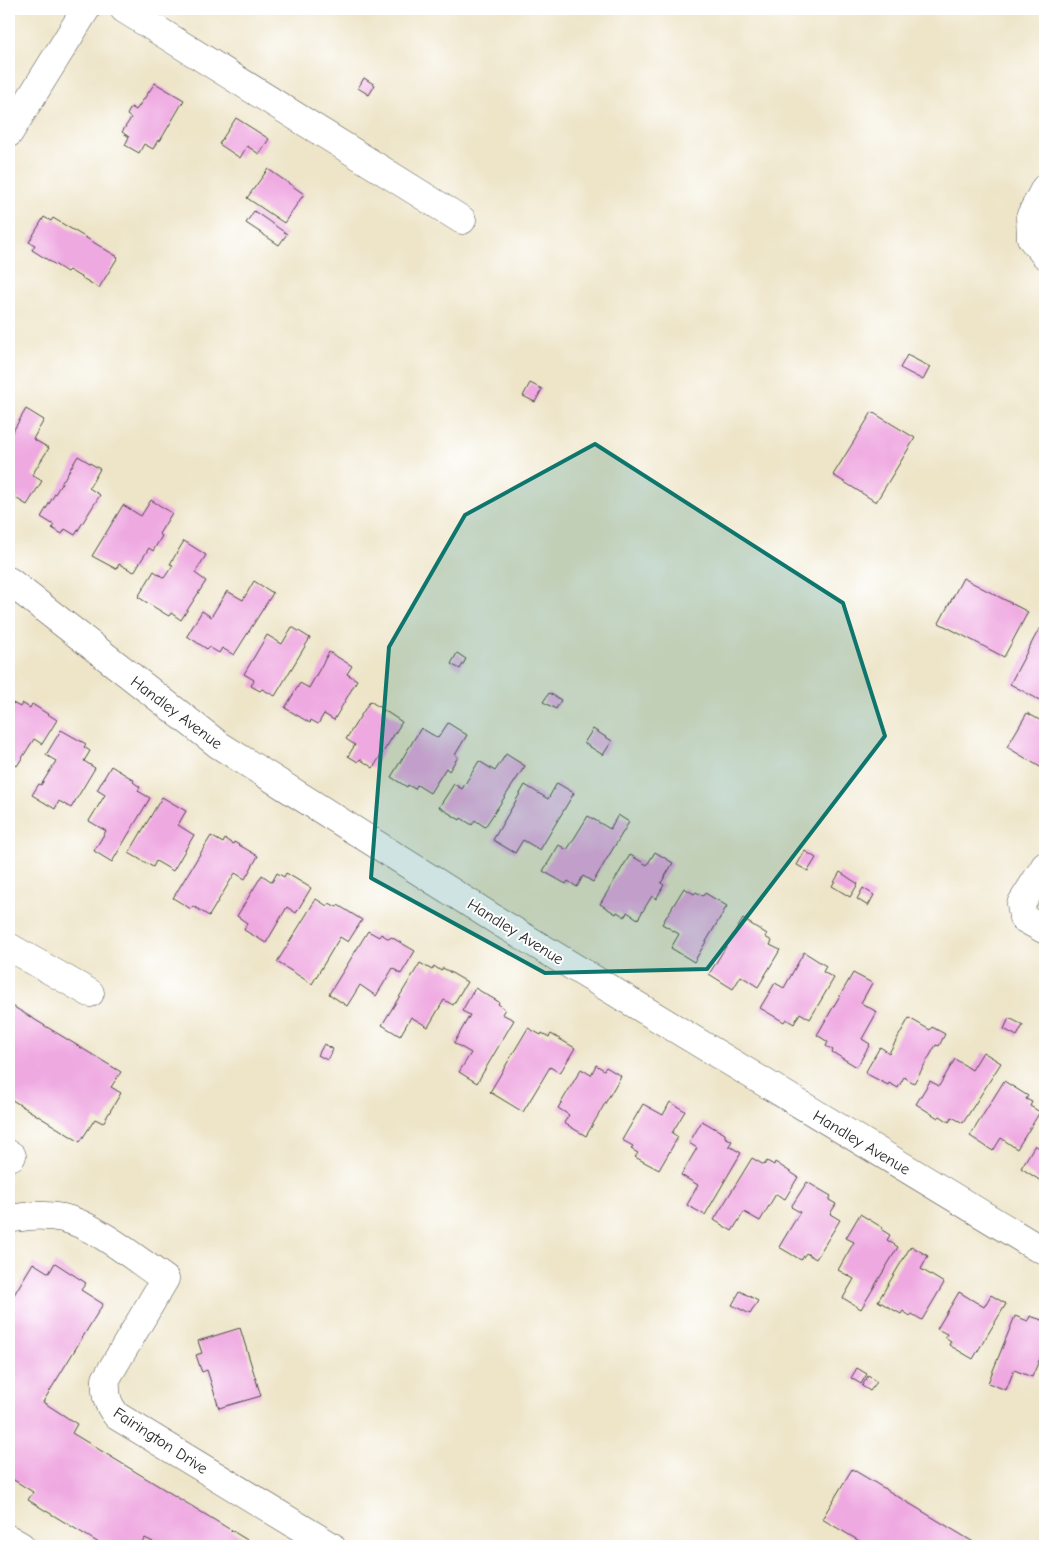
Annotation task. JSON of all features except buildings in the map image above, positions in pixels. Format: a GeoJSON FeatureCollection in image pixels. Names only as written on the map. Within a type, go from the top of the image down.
{"type":"FeatureCollection","features":[{"type":"Feature","properties":{"kind":"street"},"geometry":{"type":"LineString","coordinates":[[9,133],[86,9]]}},
{"type":"Feature","properties":{"kind":"street"},"geometry":{"type":"LineString","coordinates":[[124,9],[462,220]]}},
{"type":"Feature","properties":{"kind":"street"},"geometry":{"type":"LineString","coordinates":[[1045,188],[1030,217],[1031,238],[1045,255]]}},
{"type":"Feature","properties":{"kind":"street","name":"Handley Avenue"},"geometry":{"type":"LineString","coordinates":[[14,589],[219,745],[501,923],[1036,1247],[1045,1250]]}},
{"type":"Feature","properties":{"kind":"street"},"geometry":{"type":"LineString","coordinates":[[1045,866],[1021,904],[1023,918],[1045,930]]}},
{"type":"Feature","properties":{"kind":"street"},"geometry":{"type":"LineString","coordinates":[[9,947],[90,993]]}},
{"type":"Feature","properties":{"kind":"street","name":"Fairington Drive"},"geometry":{"type":"LineString","coordinates":[[9,1219],[33,1215],[62,1218],[87,1226],[165,1279],[106,1379],[105,1393],[109,1407],[117,1416],[332,1546]]}},
{"type":"Feature","properties":{"kind":"street"},"geometry":{"type":"LineString","coordinates":[[9,1539],[21,1546]]}},
{"type":"Feature","properties":{"kind":"highlighted area"},"geometry":{"type":"Polygon","coordinates":[[[595,444],[843,603],[885,736],[707,969],[545,973],[371,878],[389,647],[465,515],[595,444]]]}}]}
